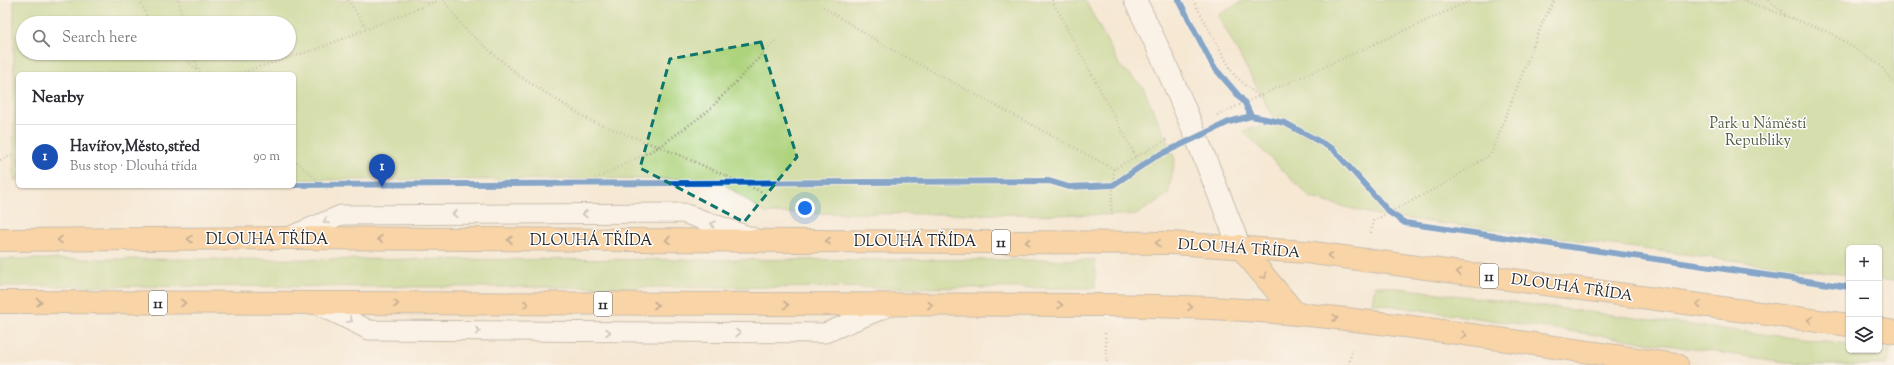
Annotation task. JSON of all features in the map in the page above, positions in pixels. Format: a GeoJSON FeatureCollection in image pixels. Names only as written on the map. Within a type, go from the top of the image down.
{"type":"FeatureCollection","features":[{"type":"Feature","properties":{"kind":"main road","name":"DLOUHÁ TŘÍDA"},"geometry":{"type":"LineString","coordinates":[[0,240],[285,238],[1172,243],[1239,246],[1366,260],[1846,325]]}},
{"type":"Feature","properties":{"kind":"main road"},"geometry":{"type":"LineString","coordinates":[[1239,246],[1296,314]]}},
{"type":"Feature","properties":{"kind":"main road","name":"11"},"geometry":{"type":"LineString","coordinates":[[0,302],[1188,306],[1356,320],[1677,365]]}},
{"type":"Feature","properties":{"kind":"main road"},"geometry":{"type":"LineString","coordinates":[[1882,330],[1894,332]]}},
{"type":"Feature","properties":{"kind":"street"},"geometry":{"type":"LineString","coordinates":[[1135,0],[1159,49],[1189,119],[1239,246]]}},
{"type":"Feature","properties":{"kind":"path"},"geometry":{"type":"LineString","coordinates":[[140,0],[146,16]]}},
{"type":"Feature","properties":{"kind":"path"},"geometry":{"type":"LineString","coordinates":[[178,0],[182,16]]}},
{"type":"Feature","properties":{"kind":"path"},"geometry":{"type":"LineString","coordinates":[[348,0],[367,29]]}},
{"type":"Feature","properties":{"kind":"path"},"geometry":{"type":"LineString","coordinates":[[296,55],[317,49],[439,0]]}},
{"type":"Feature","properties":{"kind":"path"},"geometry":{"type":"LineString","coordinates":[[443,0],[465,29],[519,76],[588,120],[659,147],[762,192]]}},
{"type":"Feature","properties":{"kind":"path"},"geometry":{"type":"LineString","coordinates":[[1052,0],[1136,157]]}},
{"type":"Feature","properties":{"kind":"path"},"geometry":{"type":"LineString","coordinates":[[1193,0],[1234,75],[1258,96]]}},
{"type":"Feature","properties":{"kind":"path"},"geometry":{"type":"LineString","coordinates":[[1211,118],[1242,100],[1258,96],[1472,0]]}},
{"type":"Feature","properties":{"kind":"path"},"geometry":{"type":"LineString","coordinates":[[1366,260],[1373,221],[1392,214],[1444,184],[1491,154],[1543,21],[1555,0]]}},
{"type":"Feature","properties":{"kind":"path"},"geometry":{"type":"LineString","coordinates":[[1743,0],[1831,33],[1881,66],[1894,84]]}},
{"type":"Feature","properties":{"kind":"path"},"geometry":{"type":"LineString","coordinates":[[1769,0],[1789,18]]}},
{"type":"Feature","properties":{"kind":"path"},"geometry":{"type":"LineString","coordinates":[[823,7],[887,47],[1114,169]]}},
{"type":"Feature","properties":{"kind":"path"},"geometry":{"type":"LineString","coordinates":[[579,185],[659,147],[707,112],[777,39]]}},
{"type":"Feature","properties":{"kind":"path"},"geometry":{"type":"LineString","coordinates":[[186,60],[199,71]]}},
{"type":"Feature","properties":{"kind":"path"},"geometry":{"type":"LineString","coordinates":[[195,60],[199,71]]}},
{"type":"Feature","properties":{"kind":"path"},"geometry":{"type":"LineString","coordinates":[[242,72],[281,60]]}},
{"type":"Feature","properties":{"kind":"path"},"geometry":{"type":"LineString","coordinates":[[1242,100],[1248,110]]}},
{"type":"Feature","properties":{"kind":"path"},"geometry":{"type":"LineString","coordinates":[[1114,169],[1169,139]]}},
{"type":"Feature","properties":{"kind":"path"},"geometry":{"type":"LineString","coordinates":[[0,160],[16,154]]}},
{"type":"Feature","properties":{"kind":"path"},"geometry":{"type":"LineString","coordinates":[[296,161],[323,185],[331,189]]}},
{"type":"Feature","properties":{"kind":"path"},"geometry":{"type":"LineString","coordinates":[[1111,214],[1114,169]]}},
{"type":"Feature","properties":{"kind":"path"},"geometry":{"type":"LineString","coordinates":[[1106,186],[1113,185],[1119,181]]}},
{"type":"Feature","properties":{"kind":"path"},"geometry":{"type":"LineString","coordinates":[[586,183],[602,183]]}},
{"type":"Feature","properties":{"kind":"path"},"geometry":{"type":"LineString","coordinates":[[727,184],[758,184]]}},
{"type":"Feature","properties":{"kind":"path"},"geometry":{"type":"LineString","coordinates":[[309,185],[323,185]]}},
{"type":"Feature","properties":{"kind":"path"},"geometry":{"type":"LineString","coordinates":[[1384,207],[1392,214]]}},
{"type":"Feature","properties":{"kind":"path"},"geometry":{"type":"LineString","coordinates":[[1105,330],[1107,365]]}},
{"type":"Feature","properties":{"kind":"path"},"geometry":{"type":"LineString","coordinates":[[1349,365],[1352,345]]}},
{"type":"Feature","properties":{"kind":"highlighted area"},"geometry":{"type":"Polygon","coordinates":[[[761,42],[797,157],[744,222],[640,168],[670,59],[761,42]]]}},
{"type":"Feature","properties":{"kind":"green space"},"geometry":{"type":"Polygon","coordinates":[[[14,0],[1085,0],[1120,66],[1143,87],[1175,159],[1168,194],[1136,215],[765,213],[717,179],[296,180],[296,72],[16,72],[16,180],[14,180],[14,0]]]}},
{"type":"Feature","properties":{"kind":"green space","name":"Park u Náměstí Republiky"},"geometry":{"type":"Polygon","coordinates":[[[1245,0],[1894,0],[1894,281],[1882,279],[1882,245],[1846,245],[1846,275],[1376,215],[1311,198],[1243,131],[1275,121],[1218,15],[1245,0]]]}},
{"type":"Feature","properties":{"kind":"green space"},"geometry":{"type":"Polygon","coordinates":[[[0,259],[1095,260],[1095,288],[0,286],[0,259]]]}},
{"type":"Feature","properties":{"kind":"green space"},"geometry":{"type":"Polygon","coordinates":[[[1375,285],[1846,345],[1846,353],[1882,353],[1882,349],[1890,350],[1887,365],[1807,365],[1372,303],[1375,285]]]}},
{"type":"Feature","properties":{"kind":"cycle path"},"geometry":{"type":"LineString","coordinates":[[1179,0],[1213,66],[1245,103],[1251,116]]}},
{"type":"Feature","properties":{"kind":"cycle path"},"geometry":{"type":"LineString","coordinates":[[296,185],[1049,181],[1069,187],[1113,185],[1155,157],[1229,122],[1251,116],[1285,123],[1333,149],[1389,212],[1405,223],[1846,287]]}},
{"type":"Feature","properties":{"kind":"place","name":"Havířov,Město,střed"},"geometry":{"type":"Point","coordinates":[382,187]}}]}
